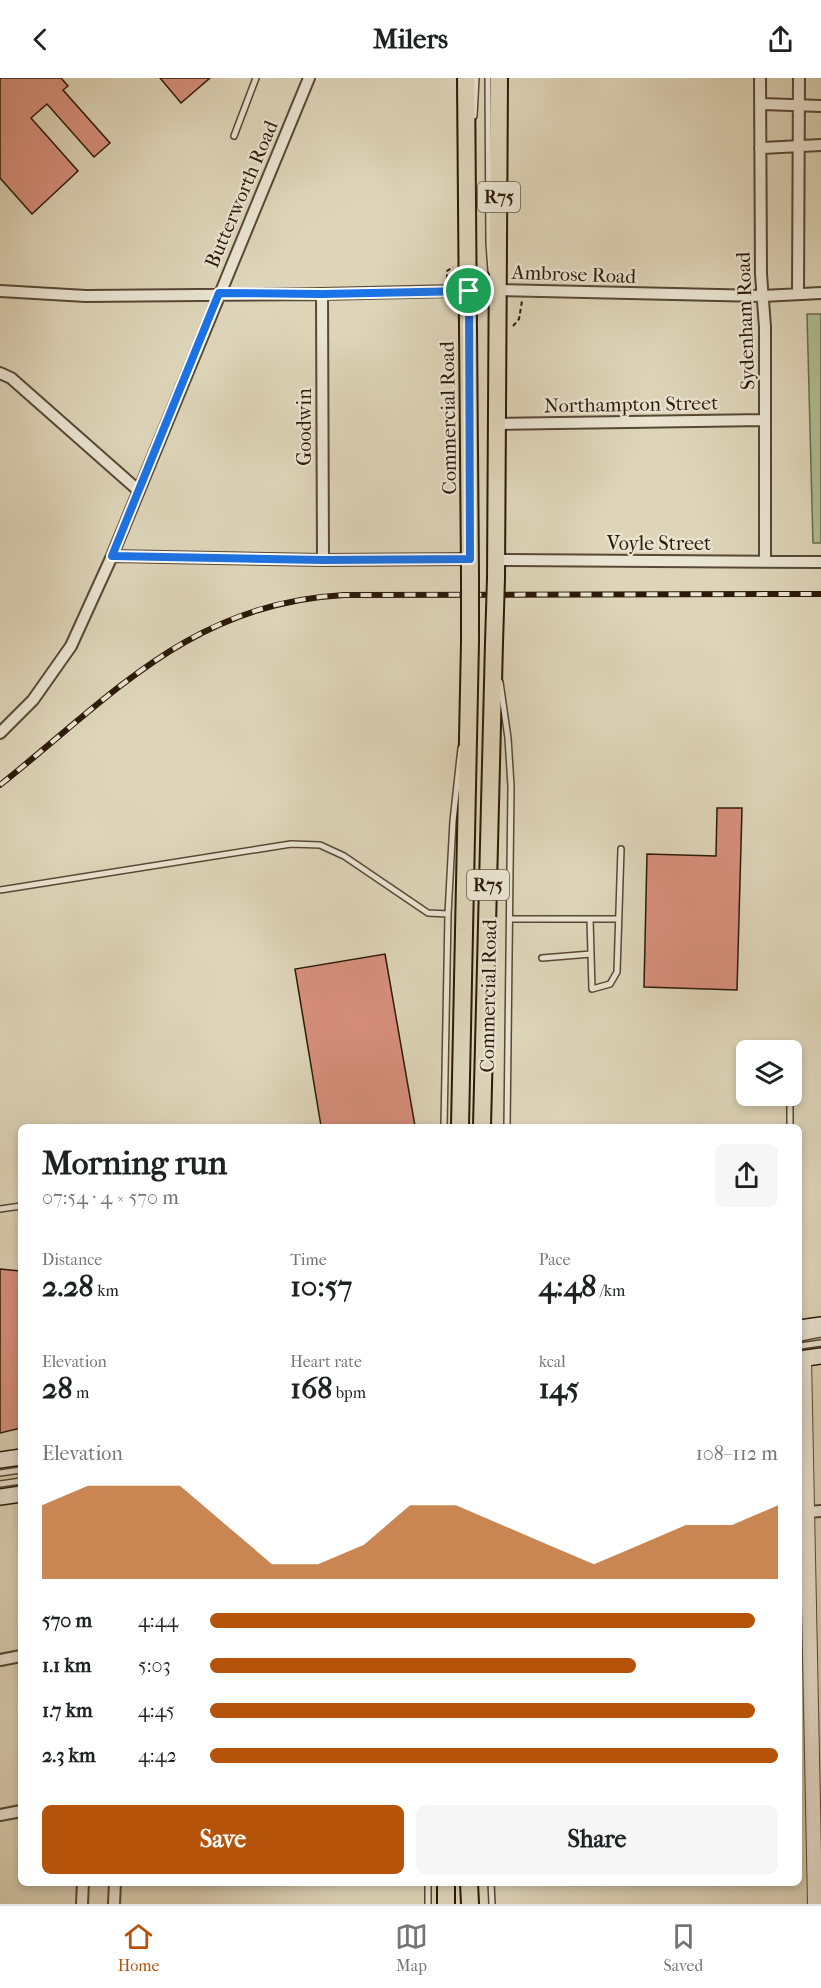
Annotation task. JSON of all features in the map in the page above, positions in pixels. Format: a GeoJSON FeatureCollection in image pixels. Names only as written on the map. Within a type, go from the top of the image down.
{"type":"FeatureCollection","features":[{"type":"Feature","properties":{"kind":"main road","name":"Commercial Road"},"geometry":{"type":"LineString","coordinates":[[460,1124],[466,722],[470,642],[466,78]]}},
{"type":"Feature","properties":{"kind":"main road","name":"Commercial Road"},"geometry":{"type":"LineString","coordinates":[[482,1124],[496,578],[499,78]]}},
{"type":"Feature","properties":{"kind":"main road"},"geometry":{"type":"LineString","coordinates":[[802,1328],[821,1325]]}},
{"type":"Feature","properties":{"kind":"main road"},"geometry":{"type":"LineString","coordinates":[[802,1355],[821,1356]]}},
{"type":"Feature","properties":{"kind":"main road"},"geometry":{"type":"LineString","coordinates":[[0,1460],[18,1457]]}},
{"type":"Feature","properties":{"kind":"main road"},"geometry":{"type":"LineString","coordinates":[[0,1497],[18,1494]]}},
{"type":"Feature","properties":{"kind":"main road"},"geometry":{"type":"LineString","coordinates":[[446,1886],[446,1904]]}},
{"type":"Feature","properties":{"kind":"main road"},"geometry":{"type":"LineString","coordinates":[[469,1886],[470,1904]]}},
{"type":"Feature","properties":{"kind":"street","name":"Butterworth Road"},"geometry":{"type":"LineString","coordinates":[[0,733],[33,700],[53,674],[70,646],[112,556],[309,78]]}},
{"type":"Feature","properties":{"kind":"street","name":"Sydenham Road"},"geometry":{"type":"LineString","coordinates":[[760,78],[762,296],[765,327],[765,562]]}},
{"type":"Feature","properties":{"kind":"street"},"geometry":{"type":"LineString","coordinates":[[798,78],[798,294]]}},
{"type":"Feature","properties":{"kind":"street"},"geometry":{"type":"LineString","coordinates":[[760,104],[821,106]]}},
{"type":"Feature","properties":{"kind":"street"},"geometry":{"type":"LineString","coordinates":[[760,148],[821,145]]}},
{"type":"Feature","properties":{"kind":"street","name":"Ambrose Road"},"geometry":{"type":"LineString","coordinates":[[0,291],[86,296],[498,290],[762,296],[821,293]]}},
{"type":"Feature","properties":{"kind":"street","name":"Goodwin"},"geometry":{"type":"LineString","coordinates":[[322,294],[323,560]]}},
{"type":"Feature","properties":{"kind":"street"},"geometry":{"type":"LineString","coordinates":[[0,373],[11,378],[139,491]]}},
{"type":"Feature","properties":{"kind":"street","name":"Northampton Street"},"geometry":{"type":"LineString","coordinates":[[497,424],[765,420]]}},
{"type":"Feature","properties":{"kind":"street"},"geometry":{"type":"LineString","coordinates":[[112,556],[323,560],[470,568]]}},
{"type":"Feature","properties":{"kind":"street","name":"Voyle Street"},"geometry":{"type":"LineString","coordinates":[[496,560],[821,562]]}},
{"type":"Feature","properties":{"kind":"street"},"geometry":{"type":"LineString","coordinates":[[802,1367],[814,1512],[805,1641],[816,1685],[815,1904]]}},
{"type":"Feature","properties":{"kind":"street"},"geometry":{"type":"LineString","coordinates":[[0,1660],[18,1657]]}},
{"type":"Feature","properties":{"kind":"street"},"geometry":{"type":"LineString","coordinates":[[0,1815],[18,1812]]}},
{"type":"Feature","properties":{"kind":"street"},"geometry":{"type":"LineString","coordinates":[[82,1904],[83,1886]]}},
{"type":"Feature","properties":{"kind":"street"},"geometry":{"type":"LineString","coordinates":[[114,1904],[115,1886]]}},
{"type":"Feature","properties":{"kind":"lane"},"geometry":{"type":"LineString","coordinates":[[234,136],[256,78]]}},
{"type":"Feature","properties":{"kind":"lane"},"geometry":{"type":"LineString","coordinates":[[469,291],[474,262],[473,128],[476,78]]}},
{"type":"Feature","properties":{"kind":"lane"},"geometry":{"type":"LineString","coordinates":[[488,78],[489,264],[498,290]]}},
{"type":"Feature","properties":{"kind":"lane","name":"Commercial Road"},"geometry":{"type":"LineString","coordinates":[[494,647],[508,738],[510,919],[507,1124]]}},
{"type":"Feature","properties":{"kind":"lane","name":"Commercial Road"},"geometry":{"type":"LineString","coordinates":[[444,1124],[448,914],[457,766],[466,722]]}},
{"type":"Feature","properties":{"kind":"lane"},"geometry":{"type":"LineString","coordinates":[[0,890],[291,844],[320,845],[370,872],[428,913],[448,914]]}},
{"type":"Feature","properties":{"kind":"lane"},"geometry":{"type":"LineString","coordinates":[[590,919],[592,989],[604,987],[615,979],[617,972],[621,849]]}},
{"type":"Feature","properties":{"kind":"lane"},"geometry":{"type":"LineString","coordinates":[[510,919],[618,919]]}},
{"type":"Feature","properties":{"kind":"lane"},"geometry":{"type":"LineString","coordinates":[[542,958],[591,954]]}},
{"type":"Feature","properties":{"kind":"lane"},"geometry":{"type":"LineString","coordinates":[[790,1106],[790,1124]]}},
{"type":"Feature","properties":{"kind":"lane"},"geometry":{"type":"LineString","coordinates":[[0,1209],[18,1206]]}},
{"type":"Feature","properties":{"kind":"lane"},"geometry":{"type":"LineString","coordinates":[[802,1338],[821,1334]]}},
{"type":"Feature","properties":{"kind":"lane"},"geometry":{"type":"LineString","coordinates":[[802,1354],[821,1343]]}},
{"type":"Feature","properties":{"kind":"lane"},"geometry":{"type":"LineString","coordinates":[[0,1473],[18,1470]]}},
{"type":"Feature","properties":{"kind":"lane"},"geometry":{"type":"LineString","coordinates":[[0,1484],[18,1481]]}},
{"type":"Feature","properties":{"kind":"lane"},"geometry":{"type":"LineString","coordinates":[[428,1886],[428,1904]]}},
{"type":"Feature","properties":{"kind":"lane"},"geometry":{"type":"LineString","coordinates":[[491,1886],[492,1904]]}},
{"type":"Feature","properties":{"kind":"green space"},"geometry":{"type":"Polygon","coordinates":[[[807,314],[821,314],[821,543],[813,543],[807,314]]]}},
{"type":"Feature","properties":{"kind":"building"},"geometry":{"type":"Polygon","coordinates":[[[0,78],[61,78],[68,86],[63,90],[110,143],[94,157],[47,104],[31,118],[78,171],[32,214],[0,178],[0,78]]]}},
{"type":"Feature","properties":{"kind":"building"},"geometry":{"type":"Polygon","coordinates":[[[160,78],[210,78],[181,103],[160,78]]]}},
{"type":"Feature","properties":{"kind":"building"},"geometry":{"type":"Polygon","coordinates":[[[717,808],[742,808],[737,990],[644,987],[647,854],[716,856],[717,808]]]}},
{"type":"Feature","properties":{"kind":"building"},"geometry":{"type":"Polygon","coordinates":[[[385,954],[415,1124],[321,1124],[295,969],[385,954]]]}},
{"type":"Feature","properties":{"kind":"building"},"geometry":{"type":"Polygon","coordinates":[[[0,1269],[18,1271],[18,1429],[0,1433],[0,1269]]]}},
{"type":"Feature","properties":{"kind":"railway"},"geometry":{"type":"LineString","coordinates":[[0,785],[118,688],[157,660],[197,635],[241,616],[290,602],[344,595],[821,594]]}},
{"type":"Feature","properties":{"kind":"route"},"geometry":{"type":"LineString","coordinates":[[469,291],[470,559],[323,560],[112,556],[219,293],[322,294],[469,291]]}}]}
